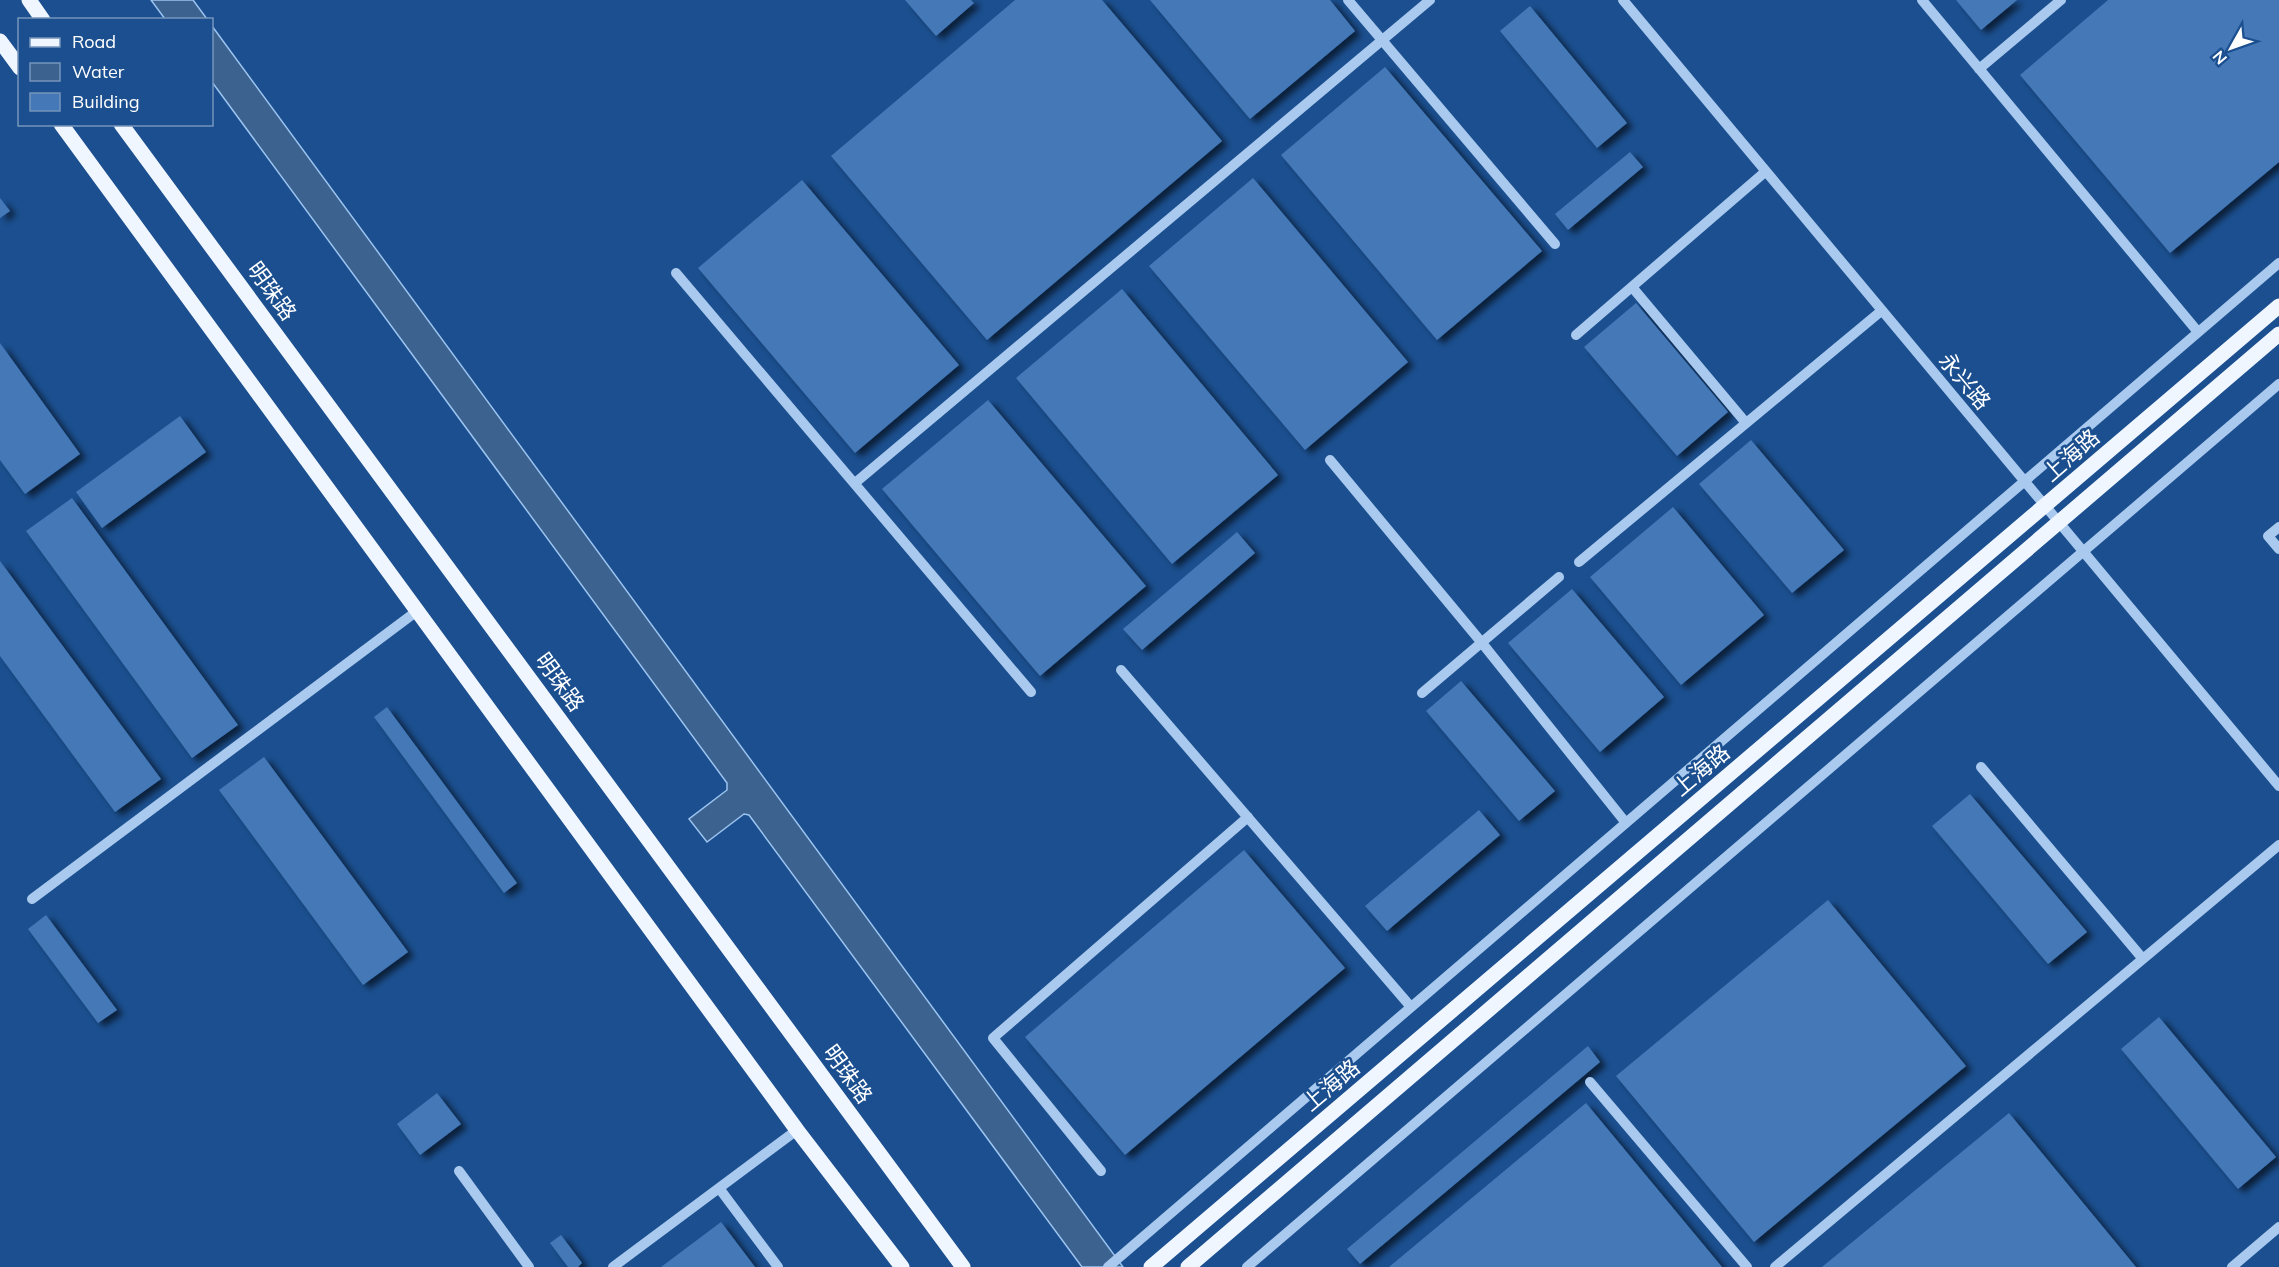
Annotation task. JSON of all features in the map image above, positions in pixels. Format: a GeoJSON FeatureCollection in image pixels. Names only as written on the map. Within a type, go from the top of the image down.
{"type":"FeatureCollection","features":[{"type":"Feature","properties":{"kind":"main road"},"geometry":{"type":"LineString","coordinates":[[29,0],[42,18]]}},
{"type":"Feature","properties":{"kind":"main road"},"geometry":{"type":"LineString","coordinates":[[0,41],[18,65]]}},
{"type":"Feature","properties":{"kind":"main road"},"geometry":{"type":"LineString","coordinates":[[62,126],[798,1130],[902,1267]]}},
{"type":"Feature","properties":{"kind":"main road","name":"明珠路"},"geometry":{"type":"LineString","coordinates":[[122,126],[963,1267]]}},
{"type":"Feature","properties":{"kind":"main road","name":"上海路"},"geometry":{"type":"LineString","coordinates":[[1151,1267],[2279,306]]}},
{"type":"Feature","properties":{"kind":"main road","name":"上海路"},"geometry":{"type":"LineString","coordinates":[[1188,1267],[2279,334]]}},
{"type":"Feature","properties":{"kind":"street"},"geometry":{"type":"LineString","coordinates":[[1348,0],[1555,244]]}},
{"type":"Feature","properties":{"kind":"street"},"geometry":{"type":"LineString","coordinates":[[855,483],[1430,0]]}},
{"type":"Feature","properties":{"kind":"street","name":"永兴路"},"geometry":{"type":"LineString","coordinates":[[1623,0],[1880,312],[2279,786]]}},
{"type":"Feature","properties":{"kind":"street"},"geometry":{"type":"LineString","coordinates":[[1922,0],[2198,332]]}},
{"type":"Feature","properties":{"kind":"street"},"geometry":{"type":"LineString","coordinates":[[1979,69],[2061,0]]}},
{"type":"Feature","properties":{"kind":"street"},"geometry":{"type":"LineString","coordinates":[[1576,335],[1765,172]]}},
{"type":"Feature","properties":{"kind":"street"},"geometry":{"type":"LineString","coordinates":[[1108,1267],[2279,263]]}},
{"type":"Feature","properties":{"kind":"street"},"geometry":{"type":"LineString","coordinates":[[676,273],[1031,692]]}},
{"type":"Feature","properties":{"kind":"street"},"geometry":{"type":"LineString","coordinates":[[1632,287],[1746,423]]}},
{"type":"Feature","properties":{"kind":"street"},"geometry":{"type":"LineString","coordinates":[[1579,562],[1880,312]]}},
{"type":"Feature","properties":{"kind":"street"},"geometry":{"type":"LineString","coordinates":[[1248,1267],[2279,384]]}},
{"type":"Feature","properties":{"kind":"street"},"geometry":{"type":"LineString","coordinates":[[1330,460],[1482,643],[1626,823]]}},
{"type":"Feature","properties":{"kind":"street"},"geometry":{"type":"LineString","coordinates":[[2279,527],[2268,536],[2279,549]]}},
{"type":"Feature","properties":{"kind":"street"},"geometry":{"type":"LineString","coordinates":[[1422,693],[1559,577]]}},
{"type":"Feature","properties":{"kind":"street"},"geometry":{"type":"LineString","coordinates":[[32,899],[417,611]]}},
{"type":"Feature","properties":{"kind":"street"},"geometry":{"type":"LineString","coordinates":[[1121,670],[1411,1007]]}},
{"type":"Feature","properties":{"kind":"street"},"geometry":{"type":"LineString","coordinates":[[1981,767],[2143,959]]}},
{"type":"Feature","properties":{"kind":"street"},"geometry":{"type":"LineString","coordinates":[[1101,1171],[993,1038],[1248,817]]}},
{"type":"Feature","properties":{"kind":"street"},"geometry":{"type":"LineString","coordinates":[[1775,1267],[2279,845]]}},
{"type":"Feature","properties":{"kind":"street"},"geometry":{"type":"LineString","coordinates":[[1590,1082],[1747,1267]]}},
{"type":"Feature","properties":{"kind":"street"},"geometry":{"type":"LineString","coordinates":[[613,1267],[798,1130]]}},
{"type":"Feature","properties":{"kind":"street"},"geometry":{"type":"LineString","coordinates":[[459,1171],[529,1267]]}},
{"type":"Feature","properties":{"kind":"street"},"geometry":{"type":"LineString","coordinates":[[719,1188],[778,1267]]}},
{"type":"Feature","properties":{"kind":"street"},"geometry":{"type":"LineString","coordinates":[[2232,1267],[2279,1227]]}},
{"type":"Feature","properties":{"kind":"water"},"geometry":{"type":"Polygon","coordinates":[[[151,0],[193,0],[206,18],[164,18],[151,0]]]}},
{"type":"Feature","properties":{"kind":"water"},"geometry":{"type":"Polygon","coordinates":[[[213,27],[1123,1267],[1082,1267],[749,815],[744,814],[707,842],[689,819],[727,790],[727,783],[213,83],[213,27]]]}},
{"type":"Feature","properties":{"kind":"building"},"geometry":{"type":"Polygon","coordinates":[[[905,0],[971,0],[974,3],[936,36],[905,0]]]}},
{"type":"Feature","properties":{"kind":"building"},"geometry":{"type":"Polygon","coordinates":[[[1015,0],[1102,0],[1222,141],[987,340],[831,156],[1015,0]]]}},
{"type":"Feature","properties":{"kind":"building"},"geometry":{"type":"Polygon","coordinates":[[[1150,0],[1330,0],[1355,31],[1250,119],[1150,0]]]}},
{"type":"Feature","properties":{"kind":"building"},"geometry":{"type":"Polygon","coordinates":[[[1956,0],[2017,0],[1981,30],[1956,0]]]}},
{"type":"Feature","properties":{"kind":"building"},"geometry":{"type":"Polygon","coordinates":[[[2108,0],[2279,0],[2279,162],[2170,253],[2020,75],[2108,0]]]}},
{"type":"Feature","properties":{"kind":"building"},"geometry":{"type":"Polygon","coordinates":[[[1530,6],[1627,123],[1597,148],[1500,31],[1530,6]]]}},
{"type":"Feature","properties":{"kind":"building"},"geometry":{"type":"Polygon","coordinates":[[[1385,67],[1542,251],[1437,340],[1281,155],[1385,67]]]}},
{"type":"Feature","properties":{"kind":"building"},"geometry":{"type":"Polygon","coordinates":[[[1630,152],[1643,167],[1568,230],[1555,214],[1630,152]]]}},
{"type":"Feature","properties":{"kind":"building"},"geometry":{"type":"Polygon","coordinates":[[[1253,178],[1408,362],[1305,450],[1149,266],[1253,178]]]}},
{"type":"Feature","properties":{"kind":"building"},"geometry":{"type":"Polygon","coordinates":[[[802,180],[959,365],[855,453],[698,268],[802,180]]]}},
{"type":"Feature","properties":{"kind":"building"},"geometry":{"type":"Polygon","coordinates":[[[0,198],[10,211],[0,218],[0,198]]]}},
{"type":"Feature","properties":{"kind":"building"},"geometry":{"type":"Polygon","coordinates":[[[1122,289],[1278,475],[1172,564],[1016,378],[1122,289]]]}},
{"type":"Feature","properties":{"kind":"building"},"geometry":{"type":"Polygon","coordinates":[[[1636,303],[1728,412],[1677,456],[1584,347],[1636,303]]]}},
{"type":"Feature","properties":{"kind":"building"},"geometry":{"type":"Polygon","coordinates":[[[0,343],[80,454],[25,494],[0,460],[0,343]]]}},
{"type":"Feature","properties":{"kind":"building"},"geometry":{"type":"Polygon","coordinates":[[[988,400],[1146,586],[1040,676],[882,489],[988,400]]]}},
{"type":"Feature","properties":{"kind":"building"},"geometry":{"type":"Polygon","coordinates":[[[180,416],[206,452],[102,528],[76,492],[180,416]]]}},
{"type":"Feature","properties":{"kind":"building"},"geometry":{"type":"Polygon","coordinates":[[[1751,440],[1844,550],[1792,593],[1699,484],[1751,440]]]}},
{"type":"Feature","properties":{"kind":"building"},"geometry":{"type":"Polygon","coordinates":[[[72,498],[238,725],[192,758],[26,531],[72,498]]]}},
{"type":"Feature","properties":{"kind":"building"},"geometry":{"type":"Polygon","coordinates":[[[1673,507],[1764,615],[1681,685],[1590,577],[1673,507]]]}},
{"type":"Feature","properties":{"kind":"building"},"geometry":{"type":"Polygon","coordinates":[[[1237,532],[1255,553],[1142,650],[1123,629],[1237,532]]]}},
{"type":"Feature","properties":{"kind":"building"},"geometry":{"type":"Polygon","coordinates":[[[0,561],[161,779],[115,812],[0,656],[0,561]]]}},
{"type":"Feature","properties":{"kind":"building"},"geometry":{"type":"Polygon","coordinates":[[[1572,589],[1664,697],[1600,752],[1508,643],[1572,589]]]}},
{"type":"Feature","properties":{"kind":"building"},"geometry":{"type":"Polygon","coordinates":[[[1461,681],[1555,791],[1519,821],[1426,711],[1461,681]]]}},
{"type":"Feature","properties":{"kind":"building"},"geometry":{"type":"Polygon","coordinates":[[[387,707],[517,883],[504,893],[374,717],[387,707]]]}},
{"type":"Feature","properties":{"kind":"building"},"geometry":{"type":"Polygon","coordinates":[[[264,757],[408,952],[363,985],[219,790],[264,757]]]}},
{"type":"Feature","properties":{"kind":"building"},"geometry":{"type":"Polygon","coordinates":[[[1970,794],[2087,932],[2048,964],[1932,826],[1970,794]]]}},
{"type":"Feature","properties":{"kind":"building"},"geometry":{"type":"Polygon","coordinates":[[[1479,810],[1500,835],[1387,931],[1365,906],[1479,810]]]}},
{"type":"Feature","properties":{"kind":"building"},"geometry":{"type":"Polygon","coordinates":[[[1244,850],[1345,968],[1125,1155],[1025,1037],[1244,850]]]}},
{"type":"Feature","properties":{"kind":"building"},"geometry":{"type":"Polygon","coordinates":[[[1828,900],[1966,1066],[1754,1242],[1616,1076],[1828,900]]]}},
{"type":"Feature","properties":{"kind":"building"},"geometry":{"type":"Polygon","coordinates":[[[46,915],[117,1010],[98,1023],[28,929],[46,915]]]}},
{"type":"Feature","properties":{"kind":"building"},"geometry":{"type":"Polygon","coordinates":[[[2159,1017],[2276,1157],[2238,1189],[2121,1049],[2159,1017]]]}},
{"type":"Feature","properties":{"kind":"building"},"geometry":{"type":"Polygon","coordinates":[[[1588,1046],[1600,1062],[1360,1264],[1347,1249],[1588,1046]]]}},
{"type":"Feature","properties":{"kind":"building"},"geometry":{"type":"Polygon","coordinates":[[[437,1093],[461,1124],[420,1155],[397,1124],[437,1093]]]}},
{"type":"Feature","properties":{"kind":"building"},"geometry":{"type":"Polygon","coordinates":[[[1586,1103],[1722,1267],[1389,1267],[1586,1103]]]}},
{"type":"Feature","properties":{"kind":"building"},"geometry":{"type":"Polygon","coordinates":[[[2009,1113],[2136,1267],[1822,1267],[2009,1113]]]}},
{"type":"Feature","properties":{"kind":"building"},"geometry":{"type":"Polygon","coordinates":[[[721,1222],[755,1267],[661,1267],[721,1222]]]}},
{"type":"Feature","properties":{"kind":"building"},"geometry":{"type":"Polygon","coordinates":[[[561,1235],[582,1263],[578,1267],[568,1267],[550,1243],[561,1235]]]}}]}
